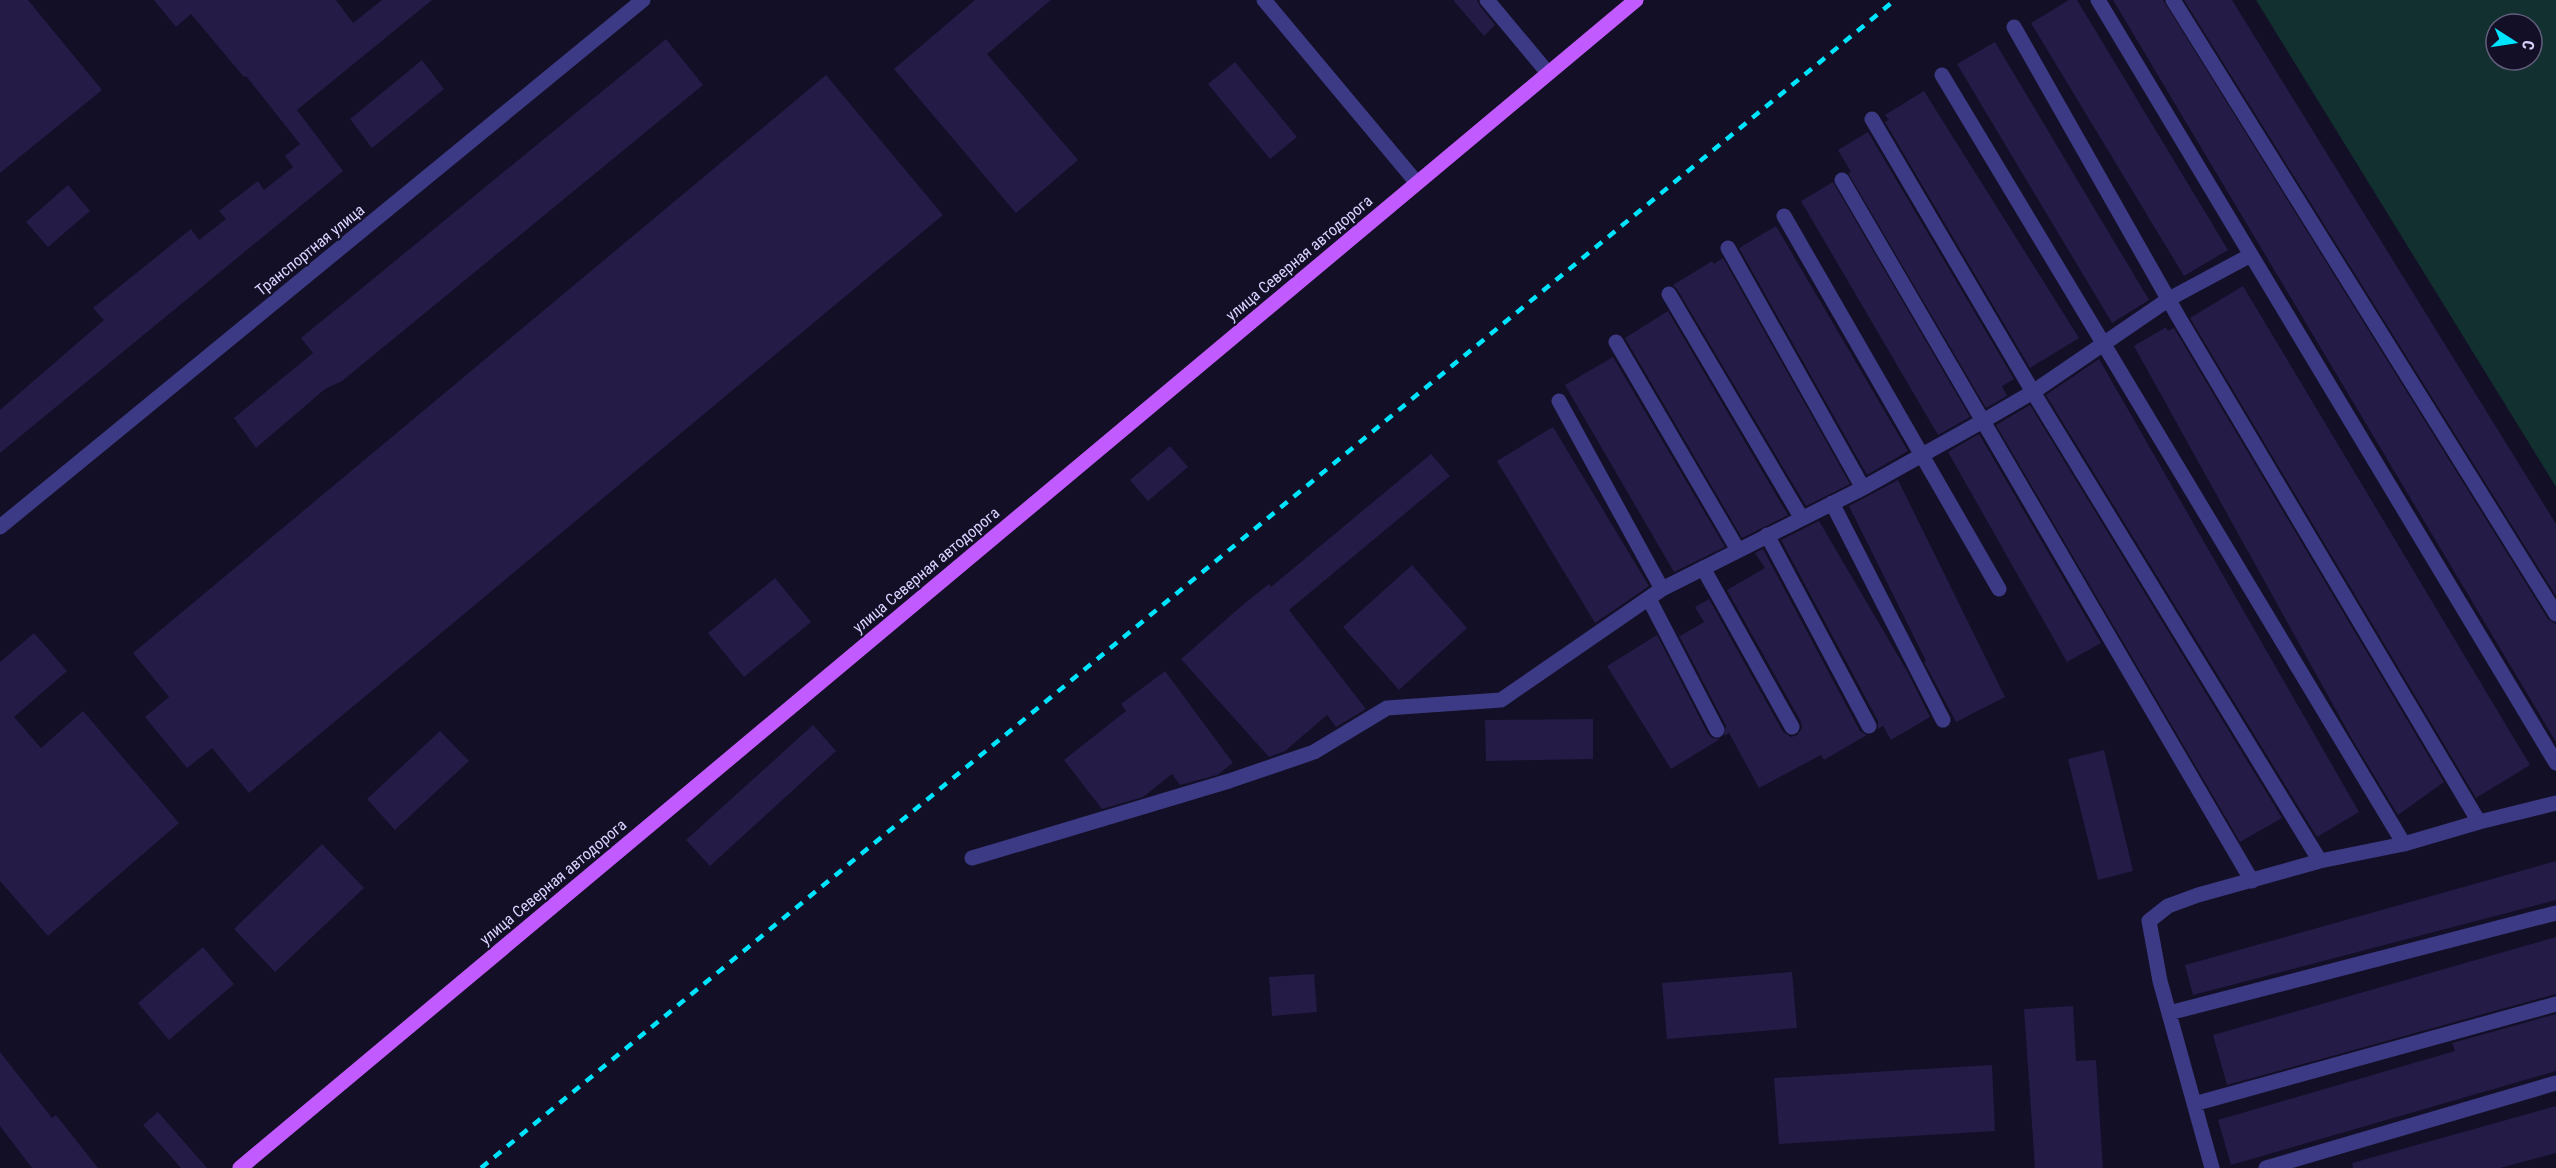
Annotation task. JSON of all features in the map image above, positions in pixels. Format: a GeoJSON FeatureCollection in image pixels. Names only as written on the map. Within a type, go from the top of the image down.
{"type":"FeatureCollection","features":[{"type":"Feature","properties":{"kind":"main road","name":"улица Северная автодорога"},"geometry":{"type":"LineString","coordinates":[[240,1168],[1636,0]]}},
{"type":"Feature","properties":{"kind":"street","name":"Транспортная улица"},"geometry":{"type":"LineString","coordinates":[[0,527],[643,0]]}},
{"type":"Feature","properties":{"kind":"street"},"geometry":{"type":"LineString","coordinates":[[1264,0],[1417,183]]}},
{"type":"Feature","properties":{"kind":"street"},"geometry":{"type":"LineString","coordinates":[[1487,0],[1548,73]]}},
{"type":"Feature","properties":{"kind":"street"},"geometry":{"type":"LineString","coordinates":[[2098,0],[2556,763]]}},
{"type":"Feature","properties":{"kind":"street"},"geometry":{"type":"LineString","coordinates":[[2173,0],[2556,614]]}},
{"type":"Feature","properties":{"kind":"street"},"geometry":{"type":"LineString","coordinates":[[2014,27],[2169,299],[2479,822]]}},
{"type":"Feature","properties":{"kind":"street"},"geometry":{"type":"LineString","coordinates":[[1942,75],[2404,844]]}},
{"type":"Feature","properties":{"kind":"street"},"geometry":{"type":"LineString","coordinates":[[1872,119],[2033,392],[2320,861]]}},
{"type":"Feature","properties":{"kind":"street"},"geometry":{"type":"LineString","coordinates":[[1842,180],[2252,881]]}},
{"type":"Feature","properties":{"kind":"street"},"geometry":{"type":"LineString","coordinates":[[1784,216],[1999,589]]}},
{"type":"Feature","properties":{"kind":"street"},"geometry":{"type":"LineString","coordinates":[[1728,248],[1863,488]]}},
{"type":"Feature","properties":{"kind":"street"},"geometry":{"type":"LineString","coordinates":[[972,858],[1229,781],[1314,752],[1387,708],[1501,700],[1662,589],[1801,517],[1863,488],[1983,421],[2033,392],[2169,299],[2251,255]]}},
{"type":"Feature","properties":{"kind":"street"},"geometry":{"type":"LineString","coordinates":[[1669,294],[1801,517]]}},
{"type":"Feature","properties":{"kind":"street"},"geometry":{"type":"LineString","coordinates":[[1616,342],[1738,550]]}},
{"type":"Feature","properties":{"kind":"street"},"geometry":{"type":"LineString","coordinates":[[1559,401],[1662,589]]}},
{"type":"Feature","properties":{"kind":"street"},"geometry":{"type":"LineString","coordinates":[[1832,503],[1943,720]]}},
{"type":"Feature","properties":{"kind":"street"},"geometry":{"type":"LineString","coordinates":[[1767,535],[1869,726]]}},
{"type":"Feature","properties":{"kind":"street"},"geometry":{"type":"LineString","coordinates":[[1703,568],[1792,727]]}},
{"type":"Feature","properties":{"kind":"street"},"geometry":{"type":"LineString","coordinates":[[1649,599],[1717,730]]}},
{"type":"Feature","properties":{"kind":"street"},"geometry":{"type":"LineString","coordinates":[[2212,1168],[2160,981],[2149,921],[2168,906],[2198,895],[2320,861],[2404,844],[2556,803]]}},
{"type":"Feature","properties":{"kind":"street"},"geometry":{"type":"LineString","coordinates":[[2169,1013],[2556,913]]}},
{"type":"Feature","properties":{"kind":"street"},"geometry":{"type":"LineString","coordinates":[[2194,1104],[2556,1004]]}},
{"type":"Feature","properties":{"kind":"street"},"geometry":{"type":"LineString","coordinates":[[2266,1168],[2556,1083]]}},
{"type":"Feature","properties":{"kind":"green space"},"geometry":{"type":"Polygon","coordinates":[[[2256,0],[2556,0],[2556,487],[2256,0]]]}},
{"type":"Feature","properties":{"kind":"building"},"geometry":{"type":"Polygon","coordinates":[[[0,0],[28,0],[102,90],[0,173],[0,0]]]}},
{"type":"Feature","properties":{"kind":"building"},"geometry":{"type":"Polygon","coordinates":[[[154,0],[336,0],[353,23],[382,0],[432,0],[297,110],[343,171],[0,453],[0,410],[104,320],[93,308],[191,229],[199,240],[226,219],[219,211],[258,181],[264,190],[293,167],[285,156],[300,144],[246,76],[244,77],[191,14],[176,27],[154,0]]]}},
{"type":"Feature","properties":{"kind":"building"},"geometry":{"type":"Polygon","coordinates":[[[975,0],[1051,0],[987,54],[1078,160],[1016,213],[894,69],[975,0]]]}},
{"type":"Feature","properties":{"kind":"building"},"geometry":{"type":"Polygon","coordinates":[[[1453,0],[1477,0],[1495,25],[1484,36],[1453,0]]]}},
{"type":"Feature","properties":{"kind":"building"},"geometry":{"type":"Polygon","coordinates":[[[2069,0],[2077,0],[2228,250],[2184,276],[2031,23],[2069,0]]]}},
{"type":"Feature","properties":{"kind":"building"},"geometry":{"type":"Polygon","coordinates":[[[2113,0],[2163,0],[2548,619],[2556,624],[2556,742],[2113,0]]]}},
{"type":"Feature","properties":{"kind":"building"},"geometry":{"type":"Polygon","coordinates":[[[2184,0],[2232,0],[2556,524],[2556,596],[2184,0]]]}},
{"type":"Feature","properties":{"kind":"building"},"geometry":{"type":"Polygon","coordinates":[[[666,39],[703,85],[342,381],[325,389],[256,448],[234,418],[313,353],[301,338],[666,39]]]}},
{"type":"Feature","properties":{"kind":"building"},"geometry":{"type":"Polygon","coordinates":[[[1995,42],[2149,300],[2112,323],[1957,64],[1995,42]]]}},
{"type":"Feature","properties":{"kind":"building"},"geometry":{"type":"Polygon","coordinates":[[[422,60],[444,89],[372,148],[350,119],[422,60]]]}},
{"type":"Feature","properties":{"kind":"building"},"geometry":{"type":"Polygon","coordinates":[[[1235,62],[1297,137],[1270,159],[1208,84],[1235,62]]]}},
{"type":"Feature","properties":{"kind":"building"},"geometry":{"type":"Polygon","coordinates":[[[826,75],[943,215],[249,793],[212,748],[187,768],[145,717],[169,697],[133,653],[826,75]]]}},
{"type":"Feature","properties":{"kind":"building"},"geometry":{"type":"Polygon","coordinates":[[[1924,91],[2079,338],[2030,368],[1885,122],[1889,120],[1885,115],[1924,91]]]}},
{"type":"Feature","properties":{"kind":"building"},"geometry":{"type":"Polygon","coordinates":[[[1868,132],[2014,379],[2002,386],[2007,396],[1986,408],[1848,173],[1851,172],[1838,150],[1868,132]]]}},
{"type":"Feature","properties":{"kind":"building"},"geometry":{"type":"Polygon","coordinates":[[[1833,182],[1970,417],[1938,435],[1801,201],[1833,182]]]}},
{"type":"Feature","properties":{"kind":"building"},"geometry":{"type":"Polygon","coordinates":[[[68,185],[90,211],[48,247],[26,222],[68,185]]]}},
{"type":"Feature","properties":{"kind":"building"},"geometry":{"type":"Polygon","coordinates":[[[1776,226],[1908,451],[1867,475],[1739,248],[1776,226]]]}},
{"type":"Feature","properties":{"kind":"building"},"geometry":{"type":"Polygon","coordinates":[[[1723,258],[1850,484],[1806,506],[1673,285],[1712,261],[1714,264],[1723,258]]]}},
{"type":"Feature","properties":{"kind":"building"},"geometry":{"type":"Polygon","coordinates":[[[2243,286],[2530,765],[2476,798],[2190,318],[2243,286]]]}},
{"type":"Feature","properties":{"kind":"building"},"geometry":{"type":"Polygon","coordinates":[[[1668,311],[1788,515],[1742,538],[1625,338],[1668,311]]]}},
{"type":"Feature","properties":{"kind":"building"},"geometry":{"type":"Polygon","coordinates":[[[2166,327],[2168,331],[2174,328],[2444,782],[2398,815],[2352,739],[2134,346],[2166,327]]]}},
{"type":"Feature","properties":{"kind":"building"},"geometry":{"type":"Polygon","coordinates":[[[1613,357],[1725,547],[1674,572],[1565,385],[1613,357]]]}},
{"type":"Feature","properties":{"kind":"building"},"geometry":{"type":"Polygon","coordinates":[[[2099,359],[2359,812],[2317,837],[2046,395],[2099,359]]]}},
{"type":"Feature","properties":{"kind":"building"},"geometry":{"type":"Polygon","coordinates":[[[2030,405],[2282,818],[2240,842],[1996,425],[2030,405]]]}},
{"type":"Feature","properties":{"kind":"building"},"geometry":{"type":"Polygon","coordinates":[[[1553,427],[1649,586],[1595,623],[1497,461],[1553,427]]]}},
{"type":"Feature","properties":{"kind":"building"},"geometry":{"type":"Polygon","coordinates":[[[1979,434],[2101,643],[2067,662],[1948,452],[1979,434]]]}},
{"type":"Feature","properties":{"kind":"building"},"geometry":{"type":"Polygon","coordinates":[[[1170,446],[1188,467],[1148,501],[1130,480],[1170,446]]]}},
{"type":"Feature","properties":{"kind":"building"},"geometry":{"type":"Polygon","coordinates":[[[1431,454],[1450,476],[1289,610],[1366,709],[1336,727],[1327,715],[1285,751],[1269,757],[1181,659],[1245,603],[1269,584],[1271,587],[1431,454]]]}},
{"type":"Feature","properties":{"kind":"building"},"geometry":{"type":"Polygon","coordinates":[[[1898,480],[2005,697],[1956,722],[1924,662],[1926,661],[1849,506],[1898,480]]]}},
{"type":"Feature","properties":{"kind":"building"},"geometry":{"type":"Polygon","coordinates":[[[1819,521],[1907,671],[1930,717],[1891,740],[1883,726],[1878,729],[1878,721],[1781,540],[1819,521]]]}},
{"type":"Feature","properties":{"kind":"building"},"geometry":{"type":"Polygon","coordinates":[[[1763,549],[1860,731],[1867,735],[1824,760],[1821,755],[1759,788],[1729,733],[1724,736],[1726,726],[1675,628],[1680,636],[1704,622],[1695,607],[1709,599],[1783,732],[1791,737],[1797,735],[1802,728],[1801,722],[1727,590],[1765,568],[1755,553],[1763,549]]]}},
{"type":"Feature","properties":{"kind":"building"},"geometry":{"type":"Polygon","coordinates":[[[1412,565],[1467,628],[1399,690],[1343,627],[1412,565]]]}},
{"type":"Feature","properties":{"kind":"building"},"geometry":{"type":"Polygon","coordinates":[[[775,578],[811,622],[744,677],[708,633],[775,578]]]}},
{"type":"Feature","properties":{"kind":"building"},"geometry":{"type":"Polygon","coordinates":[[[34,633],[67,671],[14,717],[41,748],[83,711],[179,823],[48,936],[0,881],[0,662],[34,633]]]}},
{"type":"Feature","properties":{"kind":"building"},"geometry":{"type":"Polygon","coordinates":[[[1657,635],[1708,734],[1712,738],[1720,739],[1671,769],[1607,666],[1657,635]]]}},
{"type":"Feature","properties":{"kind":"building"},"geometry":{"type":"Polygon","coordinates":[[[1165,671],[1233,763],[1217,775],[1180,785],[1172,774],[1143,797],[1102,809],[1064,760],[1126,711],[1121,704],[1165,671]]]}},
{"type":"Feature","properties":{"kind":"building"},"geometry":{"type":"Polygon","coordinates":[[[1593,719],[1593,759],[1486,761],[1485,720],[1593,719]]]}},
{"type":"Feature","properties":{"kind":"building"},"geometry":{"type":"Polygon","coordinates":[[[813,725],[836,751],[710,866],[686,840],[813,725]]]}},
{"type":"Feature","properties":{"kind":"building"},"geometry":{"type":"Polygon","coordinates":[[[440,731],[469,761],[395,830],[367,799],[440,731]]]}},
{"type":"Feature","properties":{"kind":"building"},"geometry":{"type":"Polygon","coordinates":[[[2104,750],[2133,871],[2098,880],[2068,759],[2104,750]]]}},
{"type":"Feature","properties":{"kind":"building"},"geometry":{"type":"Polygon","coordinates":[[[322,844],[364,888],[275,972],[234,929],[322,844]]]}},
{"type":"Feature","properties":{"kind":"building"},"geometry":{"type":"Polygon","coordinates":[[[2556,861],[2556,900],[2193,995],[2185,965],[2556,861]]]}},
{"type":"Feature","properties":{"kind":"building"},"geometry":{"type":"Polygon","coordinates":[[[2556,937],[2556,994],[2227,1085],[2213,1035],[2556,937]]]}},
{"type":"Feature","properties":{"kind":"building"},"geometry":{"type":"Polygon","coordinates":[[[203,947],[234,984],[169,1040],[138,1003],[203,947]]]}},
{"type":"Feature","properties":{"kind":"building"},"geometry":{"type":"Polygon","coordinates":[[[1792,972],[1797,1028],[1667,1039],[1662,983],[1792,972]]]}},
{"type":"Feature","properties":{"kind":"building"},"geometry":{"type":"Polygon","coordinates":[[[1314,974],[1317,1012],[1272,1016],[1269,977],[1314,974]]]}},
{"type":"Feature","properties":{"kind":"building"},"geometry":{"type":"Polygon","coordinates":[[[2073,1006],[2076,1061],[2096,1060],[2103,1168],[2035,1168],[2024,1009],[2073,1006]]]}},
{"type":"Feature","properties":{"kind":"building"},"geometry":{"type":"Polygon","coordinates":[[[2556,1014],[2556,1071],[2231,1165],[2218,1120],[2455,1051],[2452,1043],[2556,1014]]]}},
{"type":"Feature","properties":{"kind":"building"},"geometry":{"type":"Polygon","coordinates":[[[0,1052],[52,1118],[56,1115],[98,1168],[32,1168],[0,1126],[0,1052]]]}},
{"type":"Feature","properties":{"kind":"building"},"geometry":{"type":"Polygon","coordinates":[[[1992,1065],[1995,1131],[1779,1144],[1774,1078],[1992,1065]]]}},
{"type":"Feature","properties":{"kind":"building"},"geometry":{"type":"Polygon","coordinates":[[[2556,1106],[2556,1153],[2500,1168],[2353,1168],[2352,1163],[2556,1106]]]}},
{"type":"Feature","properties":{"kind":"building"},"geometry":{"type":"Polygon","coordinates":[[[158,1112],[207,1168],[181,1168],[143,1125],[158,1112]]]}},
{"type":"Feature","properties":{"kind":"railway"},"geometry":{"type":"LineString","coordinates":[[481,1168],[1895,0]]}}]}
